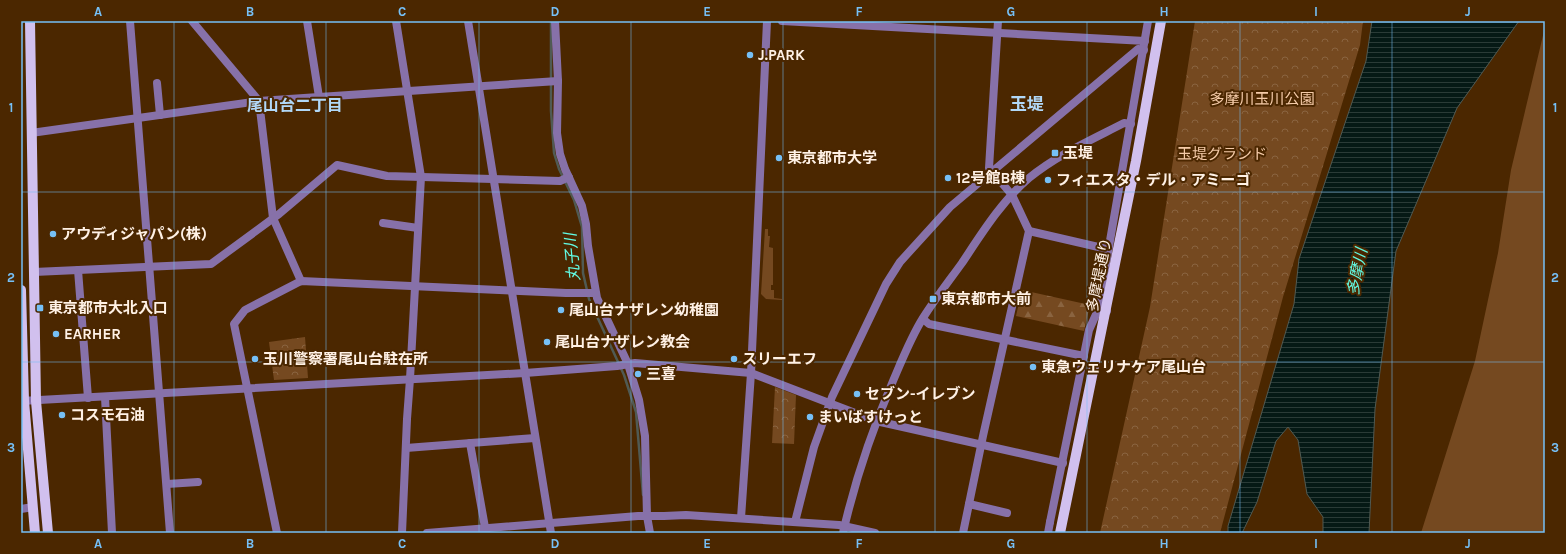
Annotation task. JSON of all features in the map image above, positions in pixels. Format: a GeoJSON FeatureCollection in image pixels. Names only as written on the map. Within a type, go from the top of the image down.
{"type":"FeatureCollection","features":[{"type":"Feature","properties":{"kind":"main road"},"geometry":{"type":"LineString","coordinates":[[30,21],[36,401],[48,533]]}},
{"type":"Feature","properties":{"kind":"main road","name":"多摩堤通り"},"geometry":{"type":"LineString","coordinates":[[1060,533],[1102,310],[1136,162],[1161,21]]}},
{"type":"Feature","properties":{"kind":"main road"},"geometry":{"type":"LineString","coordinates":[[21,290],[22,401],[35,533]]}},
{"type":"Feature","properties":{"kind":"street"},"geometry":{"type":"LineString","coordinates":[[130,21],[170,533]]}},
{"type":"Feature","properties":{"kind":"street"},"geometry":{"type":"LineString","coordinates":[[188,21],[193,21],[259,101],[273,218],[301,281]]}},
{"type":"Feature","properties":{"kind":"street"},"geometry":{"type":"LineString","coordinates":[[307,21],[319,97]]}},
{"type":"Feature","properties":{"kind":"street"},"geometry":{"type":"LineString","coordinates":[[396,21],[406,91],[421,177],[402,533]]}},
{"type":"Feature","properties":{"kind":"street"},"geometry":{"type":"LineString","coordinates":[[468,21],[551,533]]}},
{"type":"Feature","properties":{"kind":"street"},"geometry":{"type":"LineString","coordinates":[[555,21],[553,82],[560,154],[565,179],[582,206],[586,224],[589,293],[609,327],[623,365],[639,400],[643,419],[644,516],[650,533]]}},
{"type":"Feature","properties":{"kind":"street"},"geometry":{"type":"LineString","coordinates":[[741,518],[751,373],[767,21]]}},
{"type":"Feature","properties":{"kind":"street"},"geometry":{"type":"LineString","coordinates":[[782,21],[1145,40]]}},
{"type":"Feature","properties":{"kind":"street"},"geometry":{"type":"LineString","coordinates":[[963,533],[981,445],[1029,231],[1012,195],[991,171],[989,165],[998,21]]}},
{"type":"Feature","properties":{"kind":"street"},"geometry":{"type":"LineString","coordinates":[[1048,533],[1089,330],[1102,310],[1107,249],[1131,124],[1148,21]]}},
{"type":"Feature","properties":{"kind":"street"},"geometry":{"type":"LineString","coordinates":[[795,522],[814,447],[829,404],[886,284],[900,262],[950,207],[991,171],[1138,49],[1144,50]]}},
{"type":"Feature","properties":{"kind":"street"},"geometry":{"type":"LineString","coordinates":[[31,133],[259,101],[553,82]]}},
{"type":"Feature","properties":{"kind":"street"},"geometry":{"type":"LineString","coordinates":[[157,83],[160,115]]}},
{"type":"Feature","properties":{"kind":"street"},"geometry":{"type":"LineString","coordinates":[[843,530],[854,489],[876,421],[922,318],[993,216],[1032,176],[1054,160],[1124,123],[1131,124]]}},
{"type":"Feature","properties":{"kind":"street"},"geometry":{"type":"LineString","coordinates":[[34,272],[211,264],[273,218],[338,165],[387,176],[493,180],[565,179]]}},
{"type":"Feature","properties":{"kind":"street"},"geometry":{"type":"LineString","coordinates":[[383,223],[418,228]]}},
{"type":"Feature","properties":{"kind":"street"},"geometry":{"type":"LineString","coordinates":[[1029,231],[1107,249]]}},
{"type":"Feature","properties":{"kind":"street"},"geometry":{"type":"LineString","coordinates":[[78,270],[88,398]]}},
{"type":"Feature","properties":{"kind":"street"},"geometry":{"type":"LineString","coordinates":[[277,533],[234,324],[245,310],[301,281],[511,291],[589,293]]}},
{"type":"Feature","properties":{"kind":"street"},"geometry":{"type":"LineString","coordinates":[[922,318],[929,324],[1084,356]]}},
{"type":"Feature","properties":{"kind":"street"},"geometry":{"type":"LineString","coordinates":[[22,401],[525,373],[635,363],[751,373],[876,421],[1063,463]]}},
{"type":"Feature","properties":{"kind":"street"},"geometry":{"type":"LineString","coordinates":[[105,397],[112,533]]}},
{"type":"Feature","properties":{"kind":"street"},"geometry":{"type":"LineString","coordinates":[[406,448],[535,438]]}},
{"type":"Feature","properties":{"kind":"street"},"geometry":{"type":"LineString","coordinates":[[470,443],[486,531]]}},
{"type":"Feature","properties":{"kind":"street"},"geometry":{"type":"LineString","coordinates":[[167,484],[198,482]]}},
{"type":"Feature","properties":{"kind":"street"},"geometry":{"type":"LineString","coordinates":[[969,504],[1007,513]]}},
{"type":"Feature","properties":{"kind":"street"},"geometry":{"type":"LineString","coordinates":[[21,509],[33,507]]}},
{"type":"Feature","properties":{"kind":"street"},"geometry":{"type":"LineString","coordinates":[[427,533],[486,531],[549,523],[644,516],[686,515],[839,524],[843,530]]}},
{"type":"Feature","properties":{"kind":"street"},"geometry":{"type":"LineString","coordinates":[[843,530],[875,533]]}},
{"type":"Feature","properties":{"kind":"green space","name":"多摩川玉川公園"},"geometry":{"type":"Polygon","coordinates":[[[1195,21],[1363,21],[1360,45],[1283,297],[1220,533],[1100,533],[1150,307],[1195,21]]]}},
{"type":"Feature","properties":{"kind":"green space"},"geometry":{"type":"Polygon","coordinates":[[[1545,27],[1545,533],[1421,533],[1475,361],[1498,253],[1511,170],[1545,27]]]}},
{"type":"Feature","properties":{"kind":"green space"},"geometry":{"type":"Polygon","coordinates":[[[765,229],[768,229],[768,236],[770,236],[769,247],[773,248],[773,285],[771,285],[771,290],[774,290],[774,298],[782,300],[766,299],[761,294],[765,229]]]}},
{"type":"Feature","properties":{"kind":"green space"},"geometry":{"type":"Polygon","coordinates":[[[1022,290],[1090,305],[1084,331],[1016,316],[1022,290]]]}},
{"type":"Feature","properties":{"kind":"green space"},"geometry":{"type":"Polygon","coordinates":[[[305,337],[308,378],[274,380],[269,342],[305,337]]]}},
{"type":"Feature","properties":{"kind":"green space"},"geometry":{"type":"Polygon","coordinates":[[[775,387],[796,395],[794,444],[772,443],[775,387]]]}},
{"type":"Feature","properties":{"kind":"water","name":"多摩川"},"geometry":{"type":"Polygon","coordinates":[[[1372,21],[1519,21],[1457,108],[1396,251],[1375,409],[1369,533],[1323,533],[1323,517],[1307,494],[1298,440],[1288,427],[1276,441],[1257,502],[1242,533],[1228,533],[1228,526],[1294,304],[1299,259],[1366,61],[1372,21]]]}},
{"type":"Feature","properties":{"kind":"waterway","name":"丸子川"},"geometry":{"type":"LineString","coordinates":[[551,22],[551,111],[554,153],[559,169],[574,200],[582,227],[583,273],[589,299],[624,375],[636,412],[643,495]]}},
{"type":"Feature","properties":{"kind":"place","name":"J.PARK"},"geometry":{"type":"Point","coordinates":[750,55]}},
{"type":"Feature","properties":{"kind":"place","name":"玉堤"},"geometry":{"type":"Point","coordinates":[1055,153]}},
{"type":"Feature","properties":{"kind":"place","name":"東京都市大学"},"geometry":{"type":"Point","coordinates":[779,158]}},
{"type":"Feature","properties":{"kind":"place","name":"12号館B棟"},"geometry":{"type":"Point","coordinates":[948,178]}},
{"type":"Feature","properties":{"kind":"place","name":"フィエスタ・デル・アミーゴ"},"geometry":{"type":"Point","coordinates":[1048,180]}},
{"type":"Feature","properties":{"kind":"place","name":"アウディジャパン(株)"},"geometry":{"type":"Point","coordinates":[53,234]}},
{"type":"Feature","properties":{"kind":"place","name":"東京都市大前"},"geometry":{"type":"Point","coordinates":[933,299]}},
{"type":"Feature","properties":{"kind":"place","name":"東京都市大北入口"},"geometry":{"type":"Point","coordinates":[40,308]}},
{"type":"Feature","properties":{"kind":"place","name":"尾山台ナザレン幼稚園"},"geometry":{"type":"Point","coordinates":[561,310]}},
{"type":"Feature","properties":{"kind":"place","name":"EARHER"},"geometry":{"type":"Point","coordinates":[56,334]}},
{"type":"Feature","properties":{"kind":"place","name":"尾山台ナザレン教会"},"geometry":{"type":"Point","coordinates":[547,342]}},
{"type":"Feature","properties":{"kind":"place","name":"玉川警察署尾山台駐在所"},"geometry":{"type":"Point","coordinates":[255,359]}},
{"type":"Feature","properties":{"kind":"place","name":"スリーエフ"},"geometry":{"type":"Point","coordinates":[734,359]}},
{"type":"Feature","properties":{"kind":"place","name":"東急ウェリナケア尾山台"},"geometry":{"type":"Point","coordinates":[1033,367]}},
{"type":"Feature","properties":{"kind":"place","name":"三喜"},"geometry":{"type":"Point","coordinates":[638,374]}},
{"type":"Feature","properties":{"kind":"place","name":"セブン-イレブン"},"geometry":{"type":"Point","coordinates":[857,394]}},
{"type":"Feature","properties":{"kind":"place","name":"コスモ石油"},"geometry":{"type":"Point","coordinates":[62,415]}},
{"type":"Feature","properties":{"kind":"place","name":"まいばすけっと"},"geometry":{"type":"Point","coordinates":[810,417]}},
{"type":"Feature","properties":{"kind":"district","name":"玉堤"},"geometry":{"type":"Point","coordinates":[1027,104]}},
{"type":"Feature","properties":{"kind":"district","name":"尾山台二丁目"},"geometry":{"type":"Point","coordinates":[295,105]}},
{"type":"Feature","properties":{"kind":"park label","name":"玉堤グランド"},"geometry":{"type":"Point","coordinates":[1222,154]}}]}
